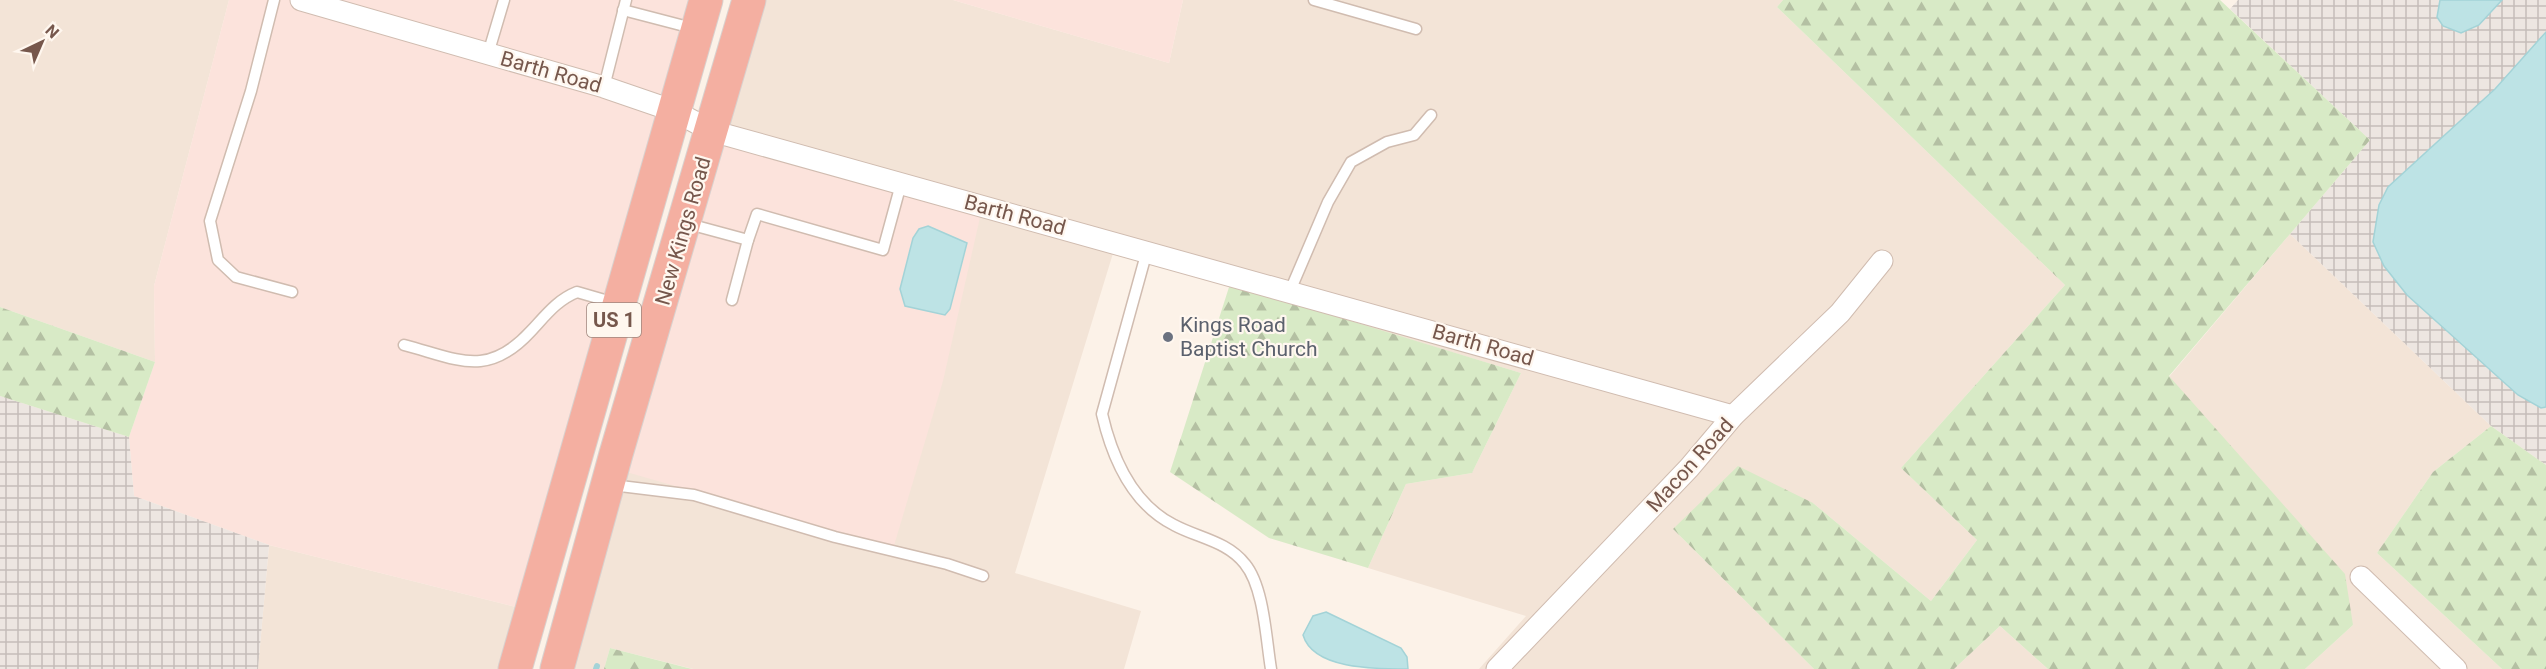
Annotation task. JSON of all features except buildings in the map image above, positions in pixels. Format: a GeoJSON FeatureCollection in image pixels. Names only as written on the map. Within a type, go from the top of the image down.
{"type":"FeatureCollection","features":[{"type":"Feature","properties":{"kind":"highway","name":"New Kings Road"},"geometry":{"type":"LineString","coordinates":[[557,669],[749,0]]}},
{"type":"Feature","properties":{"kind":"highway","name":"New Kings Road"},"geometry":{"type":"LineString","coordinates":[[515,669],[701,15]]}},
{"type":"Feature","properties":{"kind":"street","name":"Barth Road"},"geometry":{"type":"LineString","coordinates":[[302,0],[604,87],[674,111],[712,131],[1733,416]]}},
{"type":"Feature","properties":{"kind":"street","name":"Macon Road"},"geometry":{"type":"LineString","coordinates":[[1497,669],[1689,468],[1733,416],[1840,313],[1882,261]]}},
{"type":"Feature","properties":{"kind":"street"},"geometry":{"type":"LineString","coordinates":[[2361,577],[2456,669]]}},
{"type":"Feature","properties":{"kind":"lane"},"geometry":{"type":"LineString","coordinates":[[274,0],[251,91],[210,221],[218,260],[236,278],[292,292]]}},
{"type":"Feature","properties":{"kind":"lane"},"geometry":{"type":"LineString","coordinates":[[488,54],[504,0]]}},
{"type":"Feature","properties":{"kind":"lane"},"geometry":{"type":"LineString","coordinates":[[1314,0],[1416,29]]}},
{"type":"Feature","properties":{"kind":"lane"},"geometry":{"type":"LineString","coordinates":[[604,87],[624,5],[701,15]]}},
{"type":"Feature","properties":{"kind":"lane"},"geometry":{"type":"LineString","coordinates":[[1290,291],[1328,202],[1351,162],[1387,142],[1414,135],[1431,115]]}},
{"type":"Feature","properties":{"kind":"lane"},"geometry":{"type":"LineString","coordinates":[[732,300],[757,214],[883,250],[901,184]]}},
{"type":"Feature","properties":{"kind":"lane"},"geometry":{"type":"LineString","coordinates":[[685,223],[748,240]]}},
{"type":"Feature","properties":{"kind":"lane"},"geometry":{"type":"LineString","coordinates":[[1147,251],[1102,414],[1116,459],[1129,484],[1153,511],[1174,525],[1206,537],[1231,551],[1245,563],[1255,581],[1271,669]]}},
{"type":"Feature","properties":{"kind":"lane"},"geometry":{"type":"LineString","coordinates":[[404,345],[474,363],[492,361],[526,336],[561,299],[577,292],[619,304]]}},
{"type":"Feature","properties":{"kind":"lane"},"geometry":{"type":"LineString","coordinates":[[609,484],[694,495],[835,537],[948,564],[983,576]]}},
{"type":"Feature","properties":{"kind":"shaded area"},"geometry":{"type":"Polygon","coordinates":[[[0,0],[229,0],[154,286],[155,362],[0,307],[0,0]]]}},
{"type":"Feature","properties":{"kind":"shaded area"},"geometry":{"type":"Polygon","coordinates":[[[229,0],[691,0],[520,608],[269,545],[134,496],[129,437],[155,362],[154,286],[229,0]]]}},
{"type":"Feature","properties":{"kind":"shaded area"},"geometry":{"type":"Polygon","coordinates":[[[762,0],[953,0],[1169,63],[1183,0],[1783,0],[1777,7],[2065,285],[1901,468],[1977,540],[1931,601],[1813,503],[1673,529],[1814,669],[1479,669],[1526,616],[1368,568],[1406,484],[1472,473],[1521,373],[1114,250],[1015,573],[1141,611],[1124,669],[693,669],[610,648],[604,669],[570,669],[762,0]]]}},
{"type":"Feature","properties":{"kind":"shaded area"},"geometry":{"type":"Polygon","coordinates":[[[953,0],[1183,0],[1169,63],[953,0]]]}},
{"type":"Feature","properties":{"kind":"shaded area"},"geometry":{"type":"Polygon","coordinates":[[[2238,0],[2546,0],[2546,465],[2491,426],[2290,234],[2370,140],[2230,9],[2238,0]]]}},
{"type":"Feature","properties":{"kind":"shaded area"},"geometry":{"type":"Polygon","coordinates":[[[722,142],[981,213],[943,381],[893,549],[623,471],[722,142]]]}},
{"type":"Feature","properties":{"kind":"shaded area"},"geometry":{"type":"Polygon","coordinates":[[[2290,234],[2491,426],[2433,472],[2377,553],[2502,669],[2305,669],[2353,625],[2169,377],[2290,234]]]}},
{"type":"Feature","properties":{"kind":"shaded area"},"geometry":{"type":"Polygon","coordinates":[[[0,396],[129,437],[134,496],[269,545],[258,669],[0,669],[0,396]]]}},
{"type":"Feature","properties":{"kind":"shaded area"},"geometry":{"type":"Polygon","coordinates":[[[269,545],[520,608],[501,669],[258,669],[269,545]]]}},
{"type":"Feature","properties":{"kind":"shaded area"},"geometry":{"type":"Polygon","coordinates":[[[2000,626],[2048,669],[1954,669],[2000,626]]]}},
{"type":"Feature","properties":{"kind":"green space"},"geometry":{"type":"Polygon","coordinates":[[[1783,0],[2220,0],[2370,140],[2169,376],[2345,574],[2353,625],[2305,669],[2048,669],[2000,626],[1954,669],[1814,669],[1673,529],[1738,466],[1813,503],[1931,601],[1977,540],[1901,468],[2065,285],[1777,7],[1783,0]]]}},
{"type":"Feature","properties":{"kind":"green space"},"geometry":{"type":"Polygon","coordinates":[[[1230,284],[1521,373],[1472,473],[1406,484],[1368,568],[1269,538],[1170,472],[1230,284]]]}},
{"type":"Feature","properties":{"kind":"green space"},"geometry":{"type":"Polygon","coordinates":[[[0,307],[155,362],[129,437],[0,396],[0,307]]]}},
{"type":"Feature","properties":{"kind":"green space"},"geometry":{"type":"Polygon","coordinates":[[[2491,426],[2546,465],[2546,669],[2502,669],[2377,553],[2433,472],[2491,426]]]}},
{"type":"Feature","properties":{"kind":"green space"},"geometry":{"type":"Polygon","coordinates":[[[610,648],[692,669],[604,669],[610,648]]]}},
{"type":"Feature","properties":{"kind":"water"},"geometry":{"type":"Polygon","coordinates":[[[2440,0],[2502,0],[2479,25],[2461,33],[2443,26],[2437,17],[2440,0]]]}},
{"type":"Feature","properties":{"kind":"water"},"geometry":{"type":"Polygon","coordinates":[[[2546,32],[2546,407],[2541,408],[2518,395],[2407,295],[2384,266],[2373,242],[2379,205],[2388,187],[2495,89],[2546,32]]]}},
{"type":"Feature","properties":{"kind":"water"},"geometry":{"type":"Polygon","coordinates":[[[928,226],[967,243],[950,309],[945,315],[905,306],[900,289],[913,238],[919,229],[928,226]]]}},
{"type":"Feature","properties":{"kind":"water"},"geometry":{"type":"Polygon","coordinates":[[[1326,612],[1401,648],[1407,657],[1408,669],[1346,665],[1319,655],[1309,646],[1303,635],[1313,616],[1326,612]]]}},
{"type":"Feature","properties":{"kind":"place","name":"Kings Road Baptist Church"},"geometry":{"type":"Point","coordinates":[1168,337]}}]}
